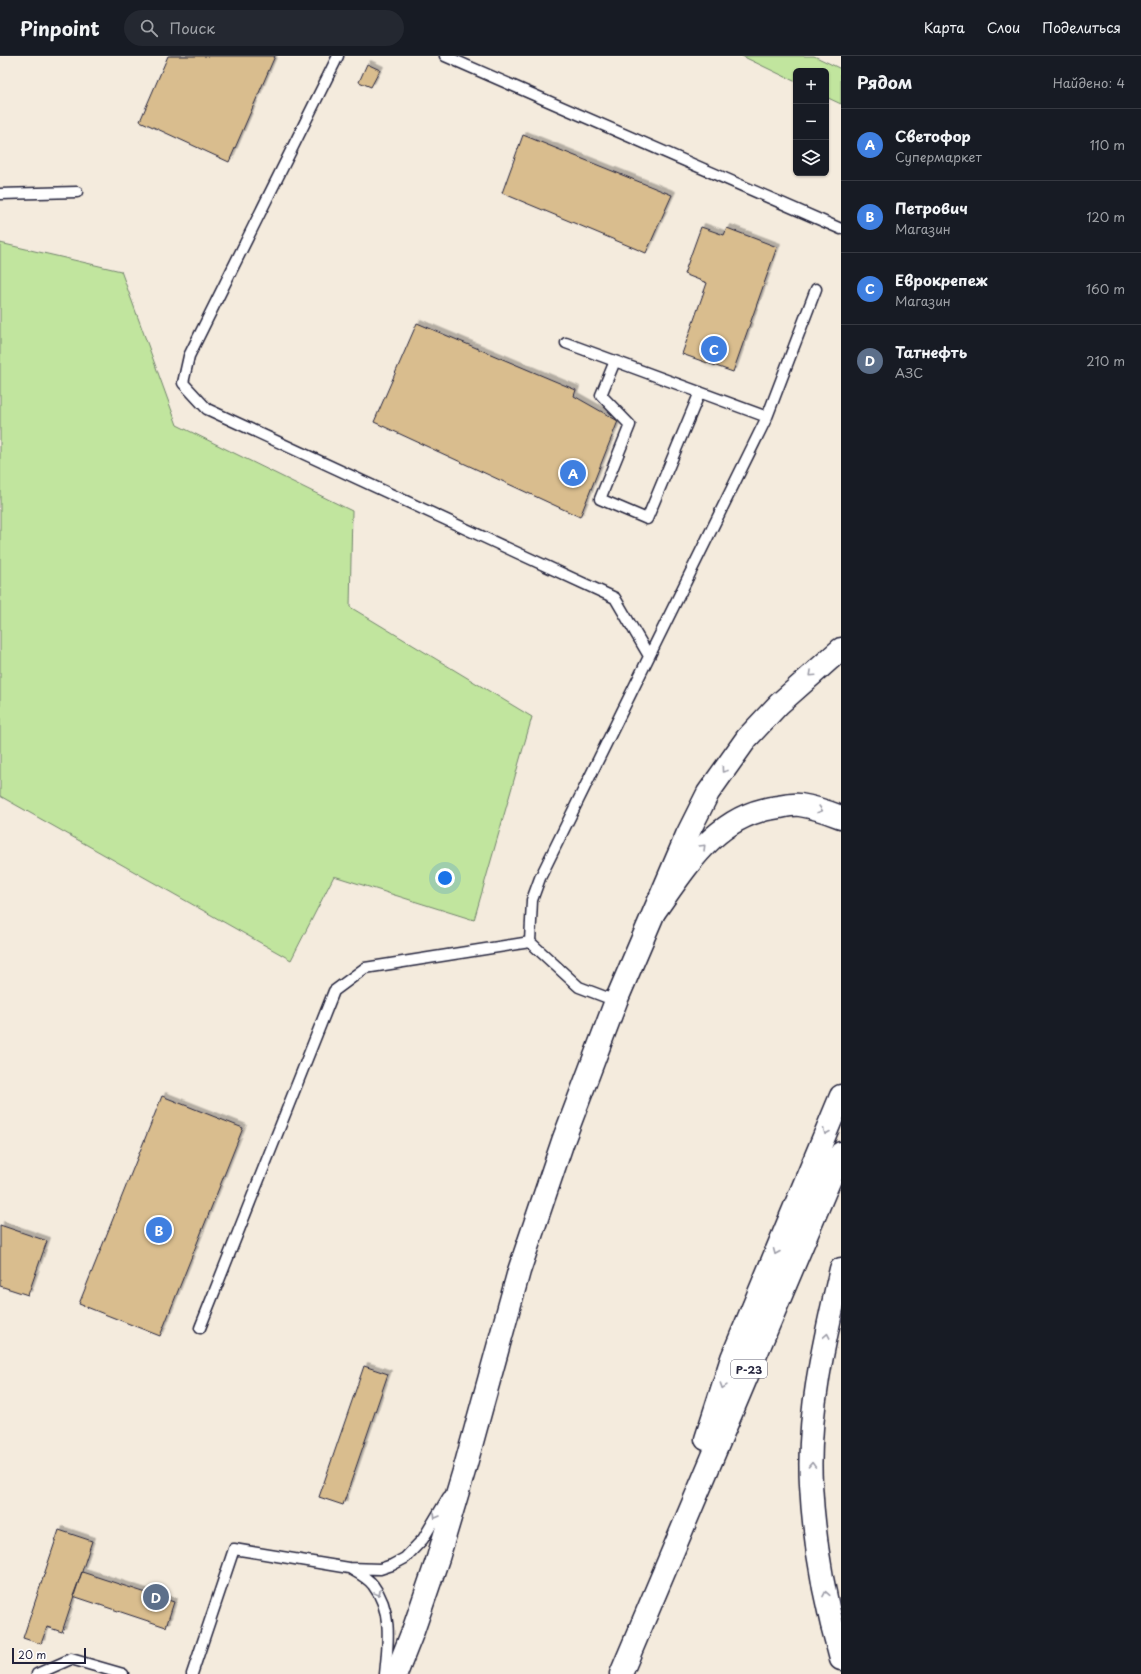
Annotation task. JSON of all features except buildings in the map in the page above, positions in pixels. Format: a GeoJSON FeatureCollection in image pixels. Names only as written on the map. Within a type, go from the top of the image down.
{"type":"FeatureCollection","features":[{"type":"Feature","properties":{"kind":"main road"},"geometry":{"type":"LineString","coordinates":[[396,1674],[413,1631],[464,1471],[518,1271],[563,1141],[616,1001],[687,835],[708,793],[748,738],[779,704],[841,649]]}},
{"type":"Feature","properties":{"kind":"main road"},"geometry":{"type":"LineString","coordinates":[[655,911],[693,857],[718,832],[743,816],[767,808],[798,805],[818,808],[841,817]]}},
{"type":"Feature","properties":{"kind":"main road"},"geometry":{"type":"LineString","coordinates":[[658,1584],[732,1358],[841,1096]]}},
{"type":"Feature","properties":{"kind":"main road","name":"Р-23"},"geometry":{"type":"LineString","coordinates":[[621,1674],[841,1153]]}},
{"type":"Feature","properties":{"kind":"main road"},"geometry":{"type":"LineString","coordinates":[[841,1268],[818,1377],[812,1434],[811,1483],[817,1537],[826,1593],[841,1659]]}},
{"type":"Feature","properties":{"kind":"lane"},"geometry":{"type":"LineString","coordinates":[[338,56],[189,356],[182,383],[207,409],[615,598],[649,656]]}},
{"type":"Feature","properties":{"kind":"lane"},"geometry":{"type":"LineString","coordinates":[[445,56],[841,229]]}},
{"type":"Feature","properties":{"kind":"lane"},"geometry":{"type":"LineString","coordinates":[[0,194],[77,192]]}},
{"type":"Feature","properties":{"kind":"lane"},"geometry":{"type":"LineString","coordinates":[[616,1001],[579,988],[530,942],[532,900],[540,878],[767,417],[816,289]]}},
{"type":"Feature","properties":{"kind":"lane"},"geometry":{"type":"LineString","coordinates":[[566,343],[767,417]]}},
{"type":"Feature","properties":{"kind":"lane"},"geometry":{"type":"LineString","coordinates":[[615,361],[601,395],[630,425],[600,499],[647,519],[700,392]]}},
{"type":"Feature","properties":{"kind":"lane"},"geometry":{"type":"LineString","coordinates":[[200,1328],[334,991],[365,968],[530,942]]}},
{"type":"Feature","properties":{"kind":"lane"},"geometry":{"type":"LineString","coordinates":[[192,1674],[234,1549],[349,1568],[380,1569],[392,1565],[405,1558],[423,1539],[464,1471]]}},
{"type":"Feature","properties":{"kind":"lane"},"geometry":{"type":"LineString","coordinates":[[349,1568],[373,1584],[386,1612],[389,1632],[385,1674]]}},
{"type":"Feature","properties":{"kind":"lane"},"geometry":{"type":"LineString","coordinates":[[37,1674],[71,1659],[123,1674]]}},
{"type":"Feature","properties":{"kind":"green space"},"geometry":{"type":"Polygon","coordinates":[[[742,56],[814,56],[841,69],[841,104],[829,98],[829,68],[793,68],[793,81],[742,56]]]}},
{"type":"Feature","properties":{"kind":"green space"},"geometry":{"type":"Polygon","coordinates":[[[0,243],[121,271],[177,425],[352,511],[350,607],[532,717],[474,920],[334,876],[291,960],[0,796],[0,243]]]}},
{"type":"Feature","properties":{"kind":"place","name":"Еврокрепеж"},"geometry":{"type":"Point","coordinates":[714,349]}},
{"type":"Feature","properties":{"kind":"place","name":"Светофор"},"geometry":{"type":"Point","coordinates":[573,473]}},
{"type":"Feature","properties":{"kind":"place","name":"Петрович"},"geometry":{"type":"Point","coordinates":[159,1230]}},
{"type":"Feature","properties":{"kind":"place","name":"Татнефть"},"geometry":{"type":"Point","coordinates":[156,1597]}}]}
